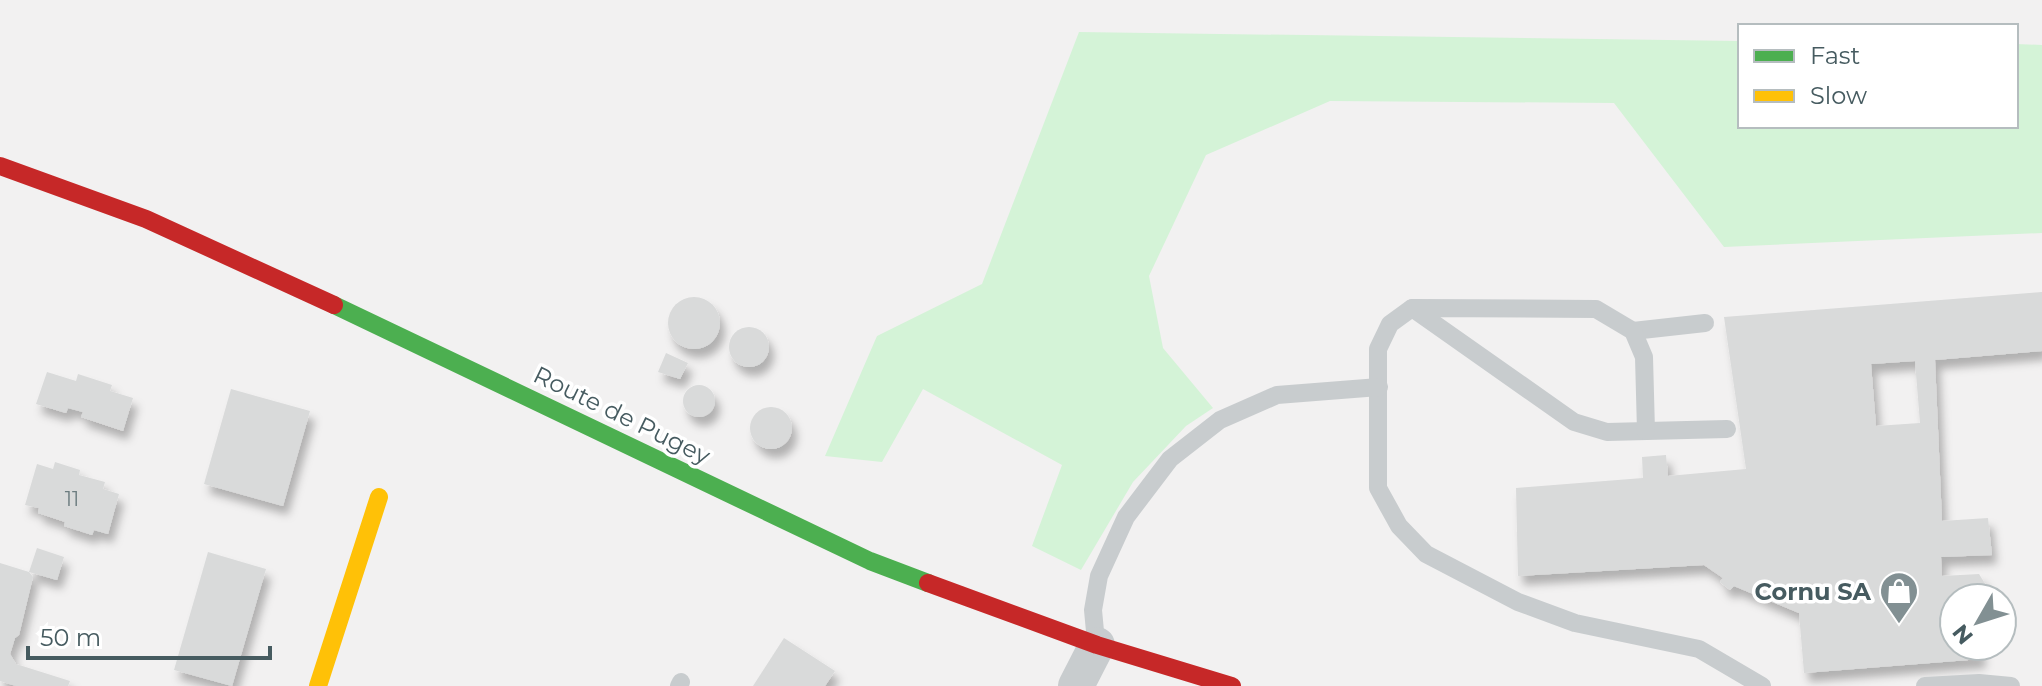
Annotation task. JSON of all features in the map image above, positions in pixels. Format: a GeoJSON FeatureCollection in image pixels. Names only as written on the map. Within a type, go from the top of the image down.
{"type":"FeatureCollection","features":[{"type":"Feature","properties":{"kind":"main road","name":"Route de Pugey"},"geometry":{"type":"LineString","coordinates":[[0,166],[161,226],[378,325],[870,561],[1097,645],[1232,686]]}},
{"type":"Feature","properties":{"kind":"main road"},"geometry":{"type":"LineString","coordinates":[[318,686],[379,497]]}},
{"type":"Feature","properties":{"kind":"street"},"geometry":{"type":"LineString","coordinates":[[1076,686],[1097,645]]}},
{"type":"Feature","properties":{"kind":"lane"},"geometry":{"type":"LineString","coordinates":[[1412,308],[1574,422],[1607,432],[1727,429]]}},
{"type":"Feature","properties":{"kind":"lane"},"geometry":{"type":"LineString","coordinates":[[1646,431],[1644,357],[1633,331],[1596,309],[1412,308],[1390,324],[1378,349],[1378,488],[1399,526],[1426,554],[1518,602],[1575,623],[1699,649],[1762,686]]}},
{"type":"Feature","properties":{"kind":"lane"},"geometry":{"type":"LineString","coordinates":[[1633,331],[1705,323]]}},
{"type":"Feature","properties":{"kind":"lane"},"geometry":{"type":"LineString","coordinates":[[1097,645],[1093,610],[1099,576],[1126,517],[1170,459],[1220,420],[1277,395],[1379,387]]}},
{"type":"Feature","properties":{"kind":"lane"},"geometry":{"type":"LineString","coordinates":[[1925,686],[1979,683],[2011,686]]}},
{"type":"Feature","properties":{"kind":"green space"},"geometry":{"type":"Polygon","coordinates":[[[1079,32],[1738,41],[1738,128],[2018,128],[2018,44],[2042,45],[2042,233],[1724,247],[1614,103],[1330,101],[1206,155],[1149,276],[1163,348],[1213,408],[1186,426],[1133,482],[1081,570],[1032,546],[1062,465],[923,389],[882,462],[825,456],[877,336],[982,284],[1079,32]]]}},
{"type":"Feature","properties":{"kind":"building"},"geometry":{"type":"Polygon","coordinates":[[[2042,292],[2042,351],[1935,360],[1942,521],[1988,518],[1992,555],[1941,557],[1942,576],[1979,574],[1984,582],[1938,582],[1938,662],[1943,662],[1804,673],[1799,613],[1734,586],[1730,590],[1720,582],[1723,578],[1704,565],[1518,576],[1516,488],[1643,478],[1642,457],[1666,455],[1668,476],[1746,469],[1724,317],[2042,292]],[[1915,361],[1871,364],[1876,426],[1920,423],[1915,361]]]}},
{"type":"Feature","properties":{"kind":"building"},"geometry":{"type":"Polygon","coordinates":[[[694,297],[712,305],[720,323],[712,341],[694,349],[676,341],[668,323],[676,305],[694,297]]]}},
{"type":"Feature","properties":{"kind":"building"},"geometry":{"type":"Polygon","coordinates":[[[749,327],[763,333],[769,347],[763,361],[749,367],[735,361],[729,347],[735,333],[749,327]]]}},
{"type":"Feature","properties":{"kind":"building"},"geometry":{"type":"Polygon","coordinates":[[[666,353],[688,363],[680,379],[658,372],[666,353]]]}},
{"type":"Feature","properties":{"kind":"building"},"geometry":{"type":"Polygon","coordinates":[[[47,372],[76,381],[78,374],[112,385],[110,391],[133,398],[123,431],[81,417],[83,412],[68,408],[66,413],[36,404],[47,372]]]}},
{"type":"Feature","properties":{"kind":"building"},"geometry":{"type":"Polygon","coordinates":[[[699,385],[710,390],[715,401],[710,412],[699,417],[688,412],[683,401],[688,390],[699,385]]]}},
{"type":"Feature","properties":{"kind":"building"},"geometry":{"type":"Polygon","coordinates":[[[231,389],[310,411],[283,506],[204,484],[231,389]]]}},
{"type":"Feature","properties":{"kind":"building"},"geometry":{"type":"Polygon","coordinates":[[[771,407],[786,413],[792,428],[786,443],[771,449],[756,443],[750,428],[756,413],[771,407]]]}},
{"type":"Feature","properties":{"kind":"building"},"geometry":{"type":"Polygon","coordinates":[[[55,462],[80,470],[79,475],[105,482],[103,489],[119,494],[108,534],[94,530],[92,535],[64,526],[65,522],[38,513],[39,508],[25,505],[37,464],[53,469],[55,462]]]}},
{"type":"Feature","properties":{"kind":"building"},"geometry":{"type":"Polygon","coordinates":[[[37,548],[64,557],[57,580],[29,572],[37,548]]]}},
{"type":"Feature","properties":{"kind":"building"},"geometry":{"type":"Polygon","coordinates":[[[208,552],[266,569],[232,686],[174,670],[208,552]]]}},
{"type":"Feature","properties":{"kind":"building"},"geometry":{"type":"Polygon","coordinates":[[[0,563],[29,572],[33,577],[19,635],[10,654],[16,664],[70,681],[68,686],[16,686],[0,681],[0,563]]]}},
{"type":"Feature","properties":{"kind":"building"},"geometry":{"type":"Polygon","coordinates":[[[784,638],[835,671],[825,686],[753,686],[784,638]]]}},
{"type":"Feature","properties":{"kind":"traffic: fast"},"geometry":{"type":"LineString","coordinates":[[334,305],[870,561],[928,583]]}},
{"type":"Feature","properties":{"kind":"traffic: slow"},"geometry":{"type":"LineString","coordinates":[[318,686],[379,497]]}},
{"type":"Feature","properties":{"kind":"traffic: jam"},"geometry":{"type":"LineString","coordinates":[[0,166],[146,219],[334,305]]}},
{"type":"Feature","properties":{"kind":"traffic: jam"},"geometry":{"type":"LineString","coordinates":[[928,583],[1097,645],[1232,686]]}},
{"type":"Feature","properties":{"kind":"place","name":"Cornu SA"},"geometry":{"type":"Point","coordinates":[1899,625]}}]}
